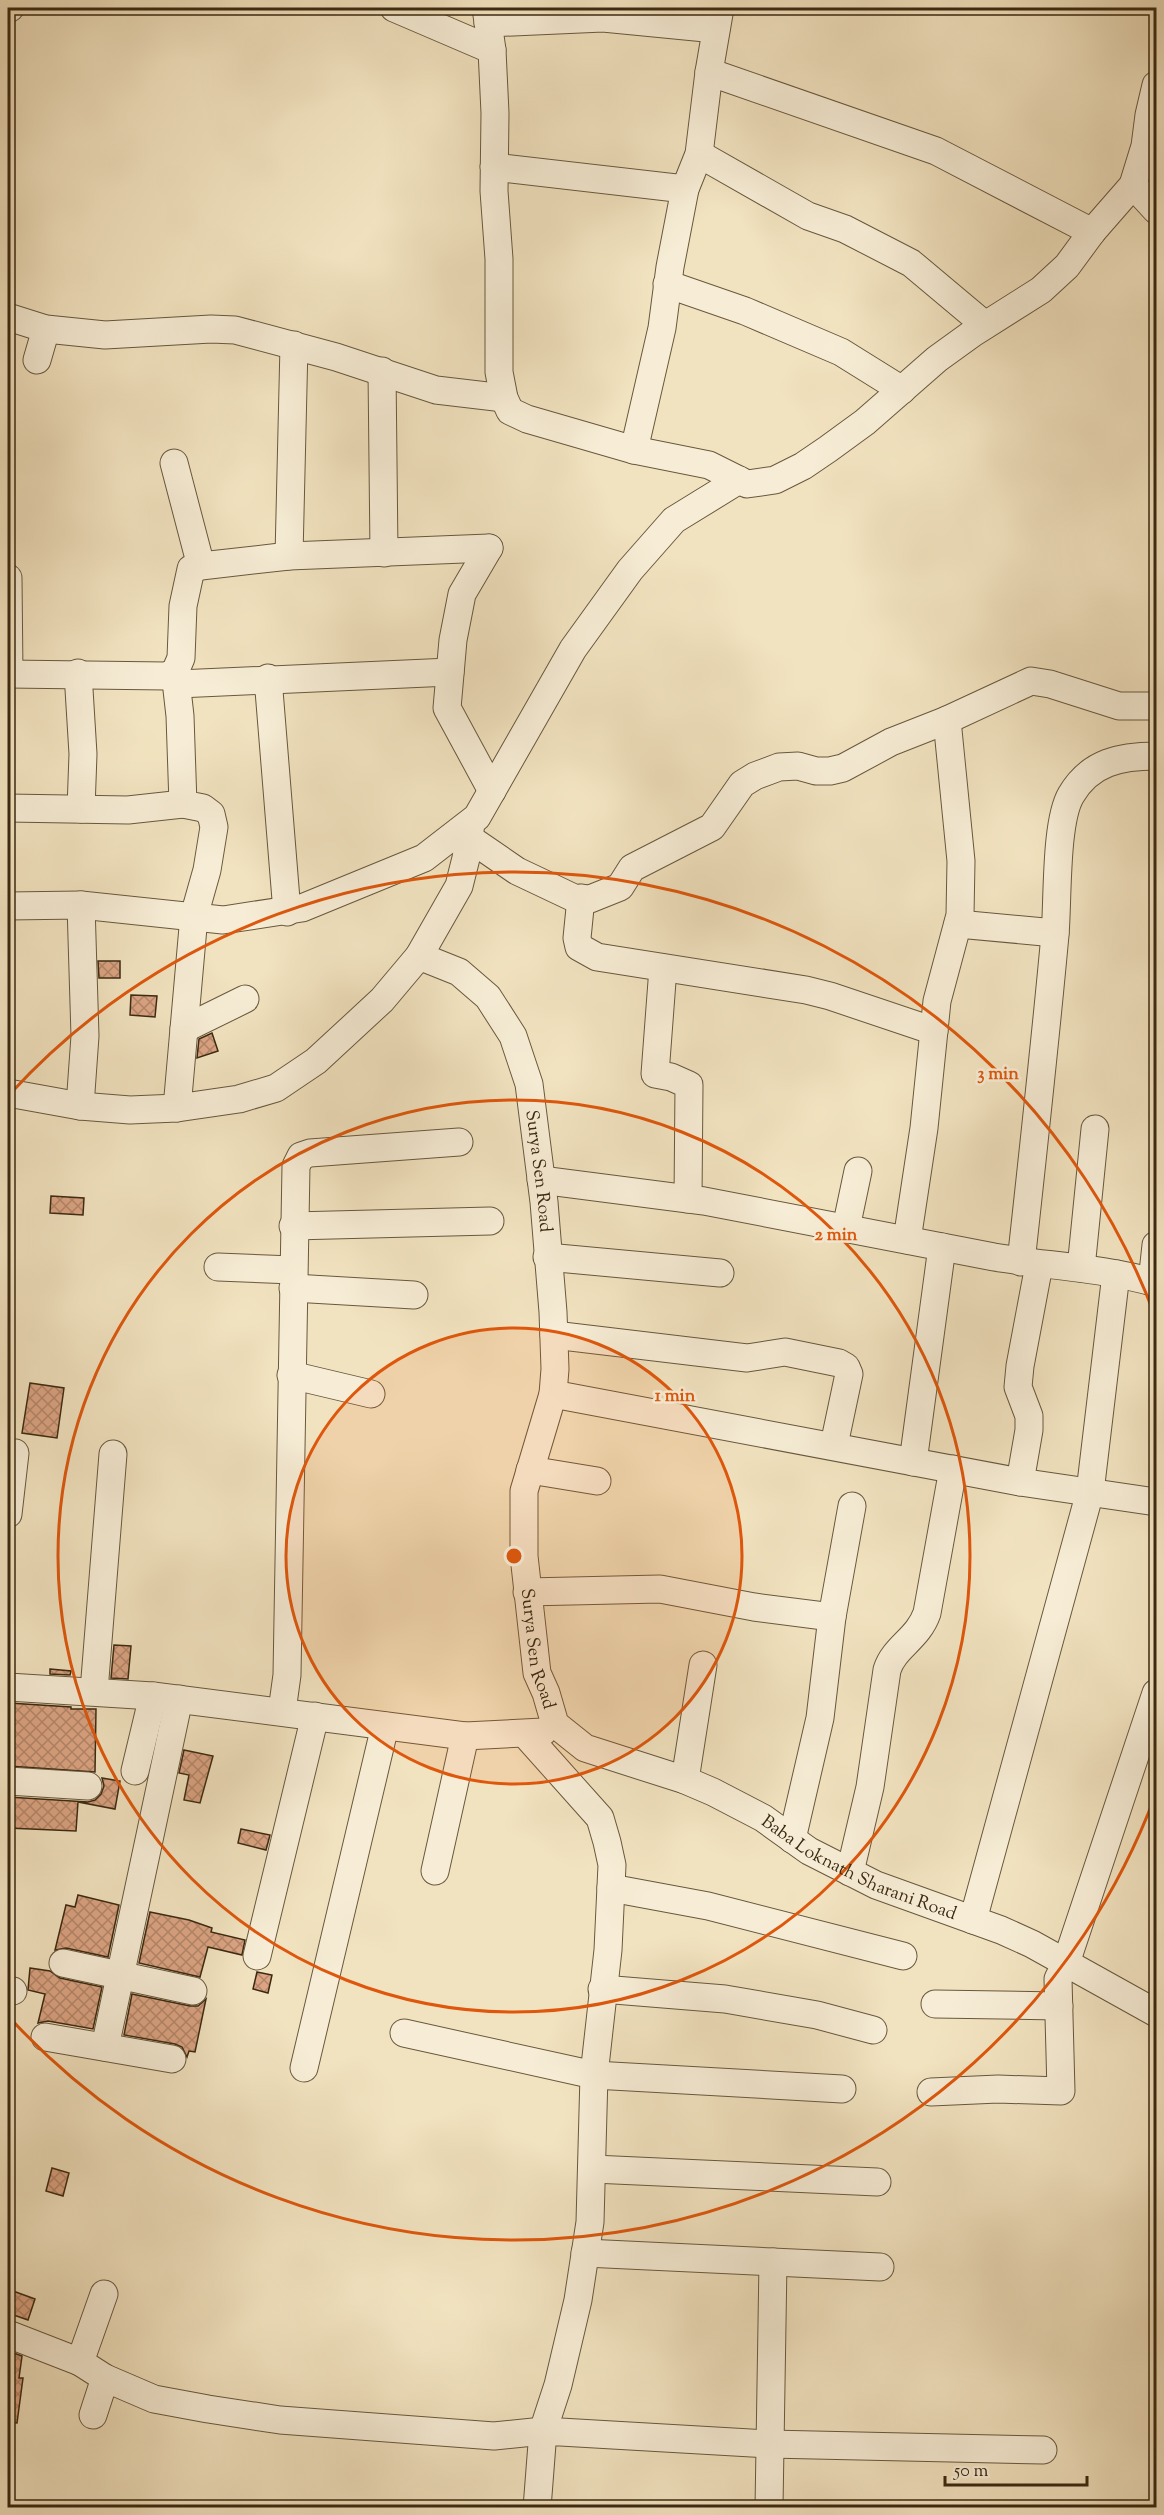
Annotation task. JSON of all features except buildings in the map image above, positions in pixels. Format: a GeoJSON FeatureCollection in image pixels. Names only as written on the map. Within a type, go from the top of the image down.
{"type":"FeatureCollection","features":[{"type":"Feature","properties":{"kind":"street"},"geometry":{"type":"LineString","coordinates":[[394,8],[492,50]]}},
{"type":"Feature","properties":{"kind":"street"},"geometry":{"type":"LineString","coordinates":[[634,450],[662,328],[685,189],[699,154],[718,18],[487,15],[492,50],[495,113],[494,168],[500,260],[499,372],[504,398],[510,411],[527,420],[634,450],[709,465],[747,484],[762,483],[788,475],[865,422],[937,359],[1041,290],[1067,266],[1092,232],[1133,185],[1151,148],[1149,115],[1156,85]]}},
{"type":"Feature","properties":{"kind":"street"},"geometry":{"type":"LineString","coordinates":[[709,72],[936,152],[1092,232]]}},
{"type":"Feature","properties":{"kind":"street"},"geometry":{"type":"LineString","coordinates":[[699,154],[808,216],[845,229],[911,263],[985,325]]}},
{"type":"Feature","properties":{"kind":"street"},"geometry":{"type":"LineString","coordinates":[[494,168],[685,189]]}},
{"type":"Feature","properties":{"kind":"street"},"geometry":{"type":"LineString","coordinates":[[1133,185],[1156,210]]}},
{"type":"Feature","properties":{"kind":"street"},"geometry":{"type":"LineString","coordinates":[[668,284],[745,311],[841,352],[902,390]]}},
{"type":"Feature","properties":{"kind":"street"},"geometry":{"type":"LineString","coordinates":[[8,317],[46,329],[105,335],[212,328],[235,330],[382,371],[436,390],[504,398]]}},
{"type":"Feature","properties":{"kind":"street"},"geometry":{"type":"LineString","coordinates":[[37,360],[46,329]]}},
{"type":"Feature","properties":{"kind":"street"},"geometry":{"type":"LineString","coordinates":[[289,556],[294,345]]}},
{"type":"Feature","properties":{"kind":"street"},"geometry":{"type":"LineString","coordinates":[[382,371],[384,553]]}},
{"type":"Feature","properties":{"kind":"street"},"geometry":{"type":"LineString","coordinates":[[174,463],[201,566]]}},
{"type":"Feature","properties":{"kind":"street"},"geometry":{"type":"LineString","coordinates":[[8,1093],[80,1106],[130,1110],[177,1108],[239,1099],[276,1088],[324,1053],[382,1000],[419,956],[459,886],[470,830],[477,817],[573,649],[630,570],[674,520],[739,480]]}},
{"type":"Feature","properties":{"kind":"street"},"geometry":{"type":"LineString","coordinates":[[183,804],[177,678],[181,658],[183,606],[191,569],[289,556],[489,548],[462,594],[453,640],[447,708],[492,791]]}},
{"type":"Feature","properties":{"kind":"street"},"geometry":{"type":"LineString","coordinates":[[8,578],[8,674],[78,673],[177,678],[268,678],[450,672]]}},
{"type":"Feature","properties":{"kind":"street"},"geometry":{"type":"LineString","coordinates":[[78,673],[83,754],[81,809]]}},
{"type":"Feature","properties":{"kind":"street"},"geometry":{"type":"LineString","coordinates":[[268,678],[287,912]]}},
{"type":"Feature","properties":{"kind":"street"},"geometry":{"type":"LineString","coordinates":[[470,830],[517,871],[574,898],[590,899],[620,887],[632,868],[712,827],[742,784],[755,776],[779,767],[798,766],[816,771],[843,768],[891,742],[947,720],[1031,681],[1050,684],[1119,706],[1156,706]]}},
{"type":"Feature","properties":{"kind":"street"},"geometry":{"type":"LineString","coordinates":[[907,1240],[924,1128],[937,1001],[958,924],[962,885],[947,720]]}},
{"type":"Feature","properties":{"kind":"street"},"geometry":{"type":"LineString","coordinates":[[1020,1482],[1029,1430],[1029,1416],[1018,1387],[1030,1263],[1060,845],[1069,797],[1082,779],[1096,768],[1123,757],[1156,756]]}},
{"type":"Feature","properties":{"kind":"street"},"geometry":{"type":"LineString","coordinates":[[8,808],[128,810],[183,804],[203,808],[210,814],[214,827],[207,870],[194,916],[177,1108]]}},
{"type":"Feature","properties":{"kind":"street"},"geometry":{"type":"LineString","coordinates":[[8,906],[81,905],[223,920],[287,912],[424,858],[470,830]]}},
{"type":"Feature","properties":{"kind":"street"},"geometry":{"type":"LineString","coordinates":[[581,898],[577,938],[579,947],[597,957],[830,996],[934,1031]]}},
{"type":"Feature","properties":{"kind":"street"},"geometry":{"type":"LineString","coordinates":[[80,1106],[85,1036],[81,905]]}},
{"type":"Feature","properties":{"kind":"street"},"geometry":{"type":"LineString","coordinates":[[958,924],[1055,933]]}},
{"type":"Feature","properties":{"kind":"street","name":"Surya Sen Road"},"geometry":{"type":"LineString","coordinates":[[419,956],[459,972],[488,997],[513,1036],[529,1084],[541,1180],[555,1369],[553,1394],[524,1491],[524,1556],[537,1673],[546,1693],[555,1724],[561,1730]]}},
{"type":"Feature","properties":{"kind":"street"},"geometry":{"type":"LineString","coordinates":[[663,968],[655,1074],[671,1077],[689,1085],[688,1199]]}},
{"type":"Feature","properties":{"kind":"street"},"geometry":{"type":"LineString","coordinates":[[184,1029],[245,999]]}},
{"type":"Feature","properties":{"kind":"street"},"geometry":{"type":"LineString","coordinates":[[1080,1268],[1095,1130]]}},
{"type":"Feature","properties":{"kind":"street"},"geometry":{"type":"LineString","coordinates":[[282,1711],[287,1675],[293,1226],[296,1166],[301,1156],[335,1150],[459,1142]]}},
{"type":"Feature","properties":{"kind":"street"},"geometry":{"type":"LineString","coordinates":[[846,1228],[858,1172]]}},
{"type":"Feature","properties":{"kind":"street"},"geometry":{"type":"LineString","coordinates":[[541,1180],[688,1199],[1030,1263],[1080,1268],[1154,1283],[1156,1245]]}},
{"type":"Feature","properties":{"kind":"street"},"geometry":{"type":"LineString","coordinates":[[293,1226],[490,1221]]}},
{"type":"Feature","properties":{"kind":"street"},"geometry":{"type":"LineString","coordinates":[[913,1462],[942,1247]]}},
{"type":"Feature","properties":{"kind":"street"},"geometry":{"type":"LineString","coordinates":[[547,1257],[720,1273]]}},
{"type":"Feature","properties":{"kind":"street"},"geometry":{"type":"LineString","coordinates":[[218,1267],[293,1280],[414,1295]]}},
{"type":"Feature","properties":{"kind":"street"},"geometry":{"type":"LineString","coordinates":[[973,1920],[1090,1492],[1116,1274]]}},
{"type":"Feature","properties":{"kind":"street"},"geometry":{"type":"LineString","coordinates":[[554,1335],[747,1358],[785,1352],[839,1363],[846,1367],[849,1374],[834,1445]]}},
{"type":"Feature","properties":{"kind":"street"},"geometry":{"type":"LineString","coordinates":[[291,1375],[371,1394]]}},
{"type":"Feature","properties":{"kind":"street"},"geometry":{"type":"LineString","coordinates":[[553,1394],[834,1445],[1020,1482],[1156,1502]]}},
{"type":"Feature","properties":{"kind":"street"},"geometry":{"type":"LineString","coordinates":[[8,1514],[15,1454]]}},
{"type":"Feature","properties":{"kind":"street"},"geometry":{"type":"LineString","coordinates":[[94,1691],[113,1454]]}},
{"type":"Feature","properties":{"kind":"street"},"geometry":{"type":"LineString","coordinates":[[850,1872],[870,1787],[887,1670],[890,1661],[922,1627],[927,1613],[953,1469]]}},
{"type":"Feature","properties":{"kind":"street"},"geometry":{"type":"LineString","coordinates":[[530,1470],[597,1481]]}},
{"type":"Feature","properties":{"kind":"street"},"geometry":{"type":"LineString","coordinates":[[792,1839],[820,1718],[832,1617],[852,1506]]}},
{"type":"Feature","properties":{"kind":"street"},"geometry":{"type":"LineString","coordinates":[[527,1592],[660,1589],[754,1607],[832,1617]]}},
{"type":"Feature","properties":{"kind":"street"},"geometry":{"type":"LineString","coordinates":[[685,1780],[703,1665]]}},
{"type":"Feature","properties":{"kind":"street","name":"Surya Sen Road"},"geometry":{"type":"LineString","coordinates":[[8,1687],[94,1691],[166,1698],[465,1736],[561,1730]]}},
{"type":"Feature","properties":{"kind":"street"},"geometry":{"type":"LineString","coordinates":[[931,2092],[998,2089],[1061,2091],[1058,1979],[1066,1964],[1156,1693]]}},
{"type":"Feature","properties":{"kind":"street"},"geometry":{"type":"LineString","coordinates":[[135,1771],[166,1698]]}},
{"type":"Feature","properties":{"kind":"street"},"geometry":{"type":"LineString","coordinates":[[105,2047],[166,1698]]}},
{"type":"Feature","properties":{"kind":"street"},"geometry":{"type":"LineString","coordinates":[[257,1956],[315,1716]]}},
{"type":"Feature","properties":{"kind":"street"},"geometry":{"type":"LineString","coordinates":[[304,2068],[385,1726]]}},
{"type":"Feature","properties":{"kind":"street","name":"Baba Loknath Sharani Road"},"geometry":{"type":"LineString","coordinates":[[561,1730],[585,1748],[685,1780],[763,1818],[809,1851],[876,1885],[1032,1944],[1156,2013]]}},
{"type":"Feature","properties":{"kind":"street"},"geometry":{"type":"LineString","coordinates":[[525,1734],[600,1818],[608,1842],[612,1865],[608,1950],[594,2075],[593,2169],[585,2253],[578,2300],[558,2385],[543,2431],[537,2508]]}},
{"type":"Feature","properties":{"kind":"street"},"geometry":{"type":"LineString","coordinates":[[435,1871],[465,1736]]}},
{"type":"Feature","properties":{"kind":"street"},"geometry":{"type":"LineString","coordinates":[[8,1781],[88,1786]]}},
{"type":"Feature","properties":{"kind":"street"},"geometry":{"type":"LineString","coordinates":[[611,1888],[708,1906],[903,1956]]}},
{"type":"Feature","properties":{"kind":"street"},"geometry":{"type":"LineString","coordinates":[[63,1962],[193,1991]]}},
{"type":"Feature","properties":{"kind":"street"},"geometry":{"type":"LineString","coordinates":[[602,1989],[725,1999],[817,2015],[873,2031]]}},
{"type":"Feature","properties":{"kind":"street"},"geometry":{"type":"LineString","coordinates":[[935,2004],[1059,2006]]}},
{"type":"Feature","properties":{"kind":"street"},"geometry":{"type":"LineString","coordinates":[[404,2033],[594,2075],[842,2089]]}},
{"type":"Feature","properties":{"kind":"street"},"geometry":{"type":"LineString","coordinates":[[45,2037],[172,2059]]}},
{"type":"Feature","properties":{"kind":"street"},"geometry":{"type":"LineString","coordinates":[[593,2169],[877,2182]]}},
{"type":"Feature","properties":{"kind":"street"},"geometry":{"type":"LineString","coordinates":[[585,2253],[880,2267]]}},
{"type":"Feature","properties":{"kind":"street"},"geometry":{"type":"LineString","coordinates":[[769,2508],[773,2262]]}},
{"type":"Feature","properties":{"kind":"street"},"geometry":{"type":"LineString","coordinates":[[80,2362],[104,2294]]}},
{"type":"Feature","properties":{"kind":"street"},"geometry":{"type":"LineString","coordinates":[[8,2334],[80,2362],[105,2378],[154,2399],[280,2420],[494,2436],[543,2431],[769,2444],[1043,2450]]}},
{"type":"Feature","properties":{"kind":"street"},"geometry":{"type":"LineString","coordinates":[[93,2415],[105,2378]]}}]}
